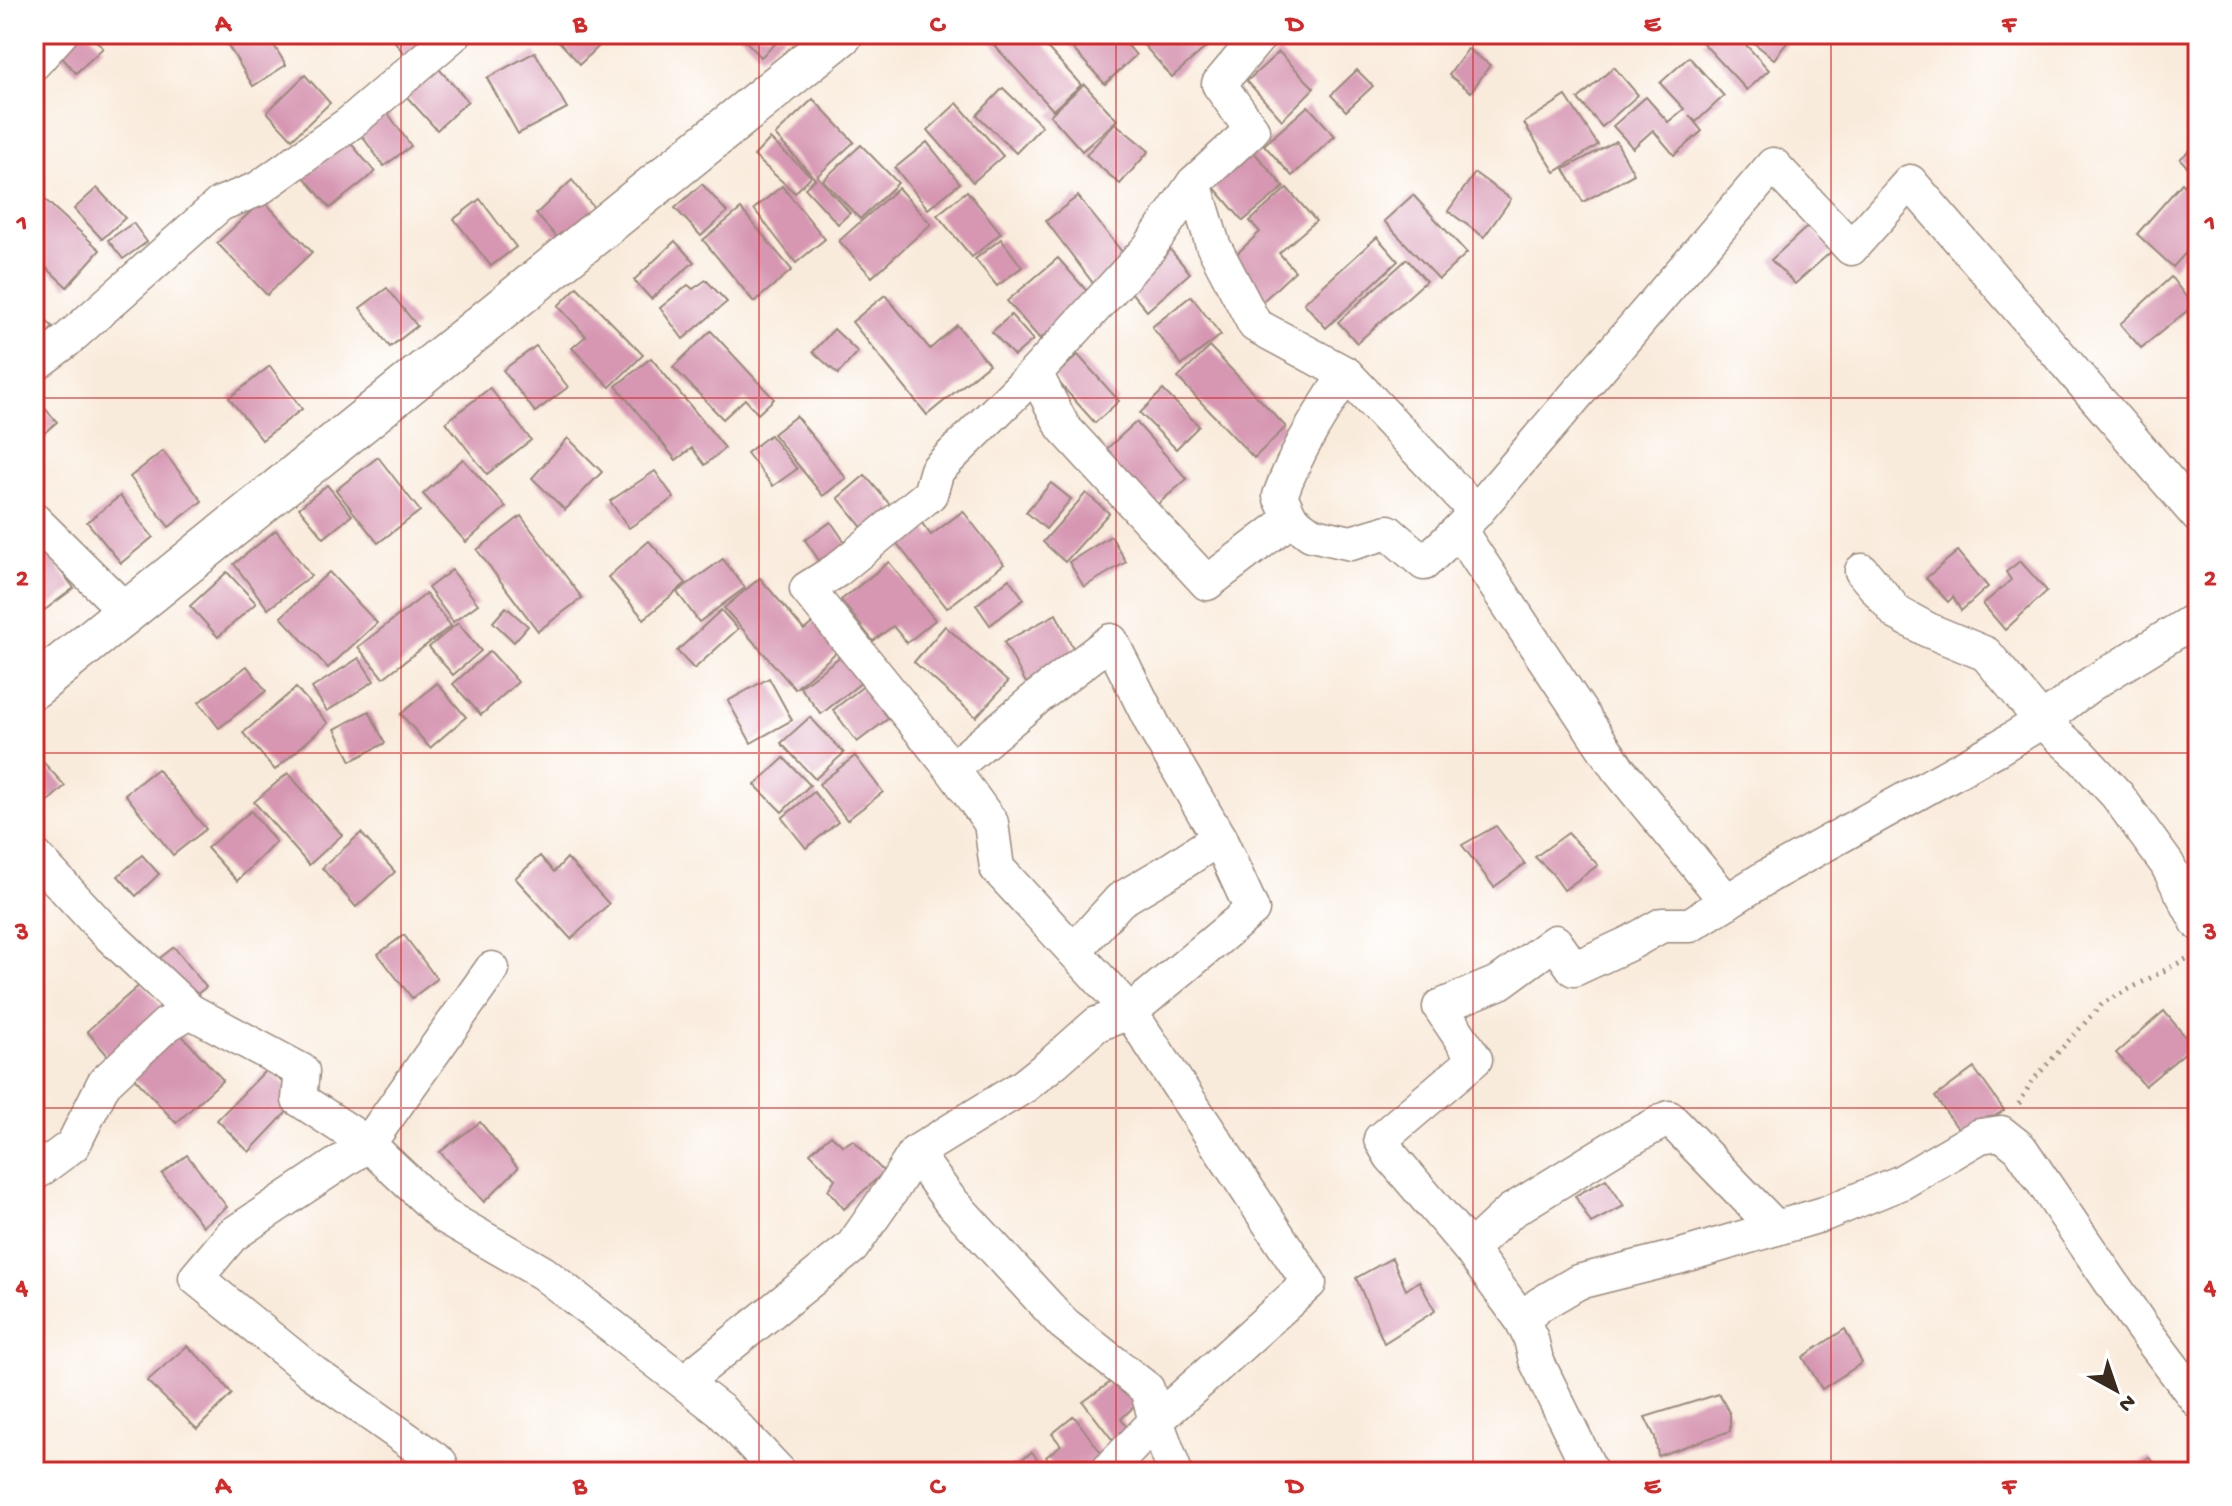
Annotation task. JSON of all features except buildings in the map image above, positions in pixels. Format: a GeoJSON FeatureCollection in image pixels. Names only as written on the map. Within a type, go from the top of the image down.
{"type":"FeatureCollection","features":[{"type":"Feature","properties":{"kind":"street"},"geometry":{"type":"LineString","coordinates":[[34,63],[60,34]]}},
{"type":"Feature","properties":{"kind":"street"},"geometry":{"type":"LineString","coordinates":[[34,365],[66,341],[220,204],[258,189],[350,123],[454,34]]}},
{"type":"Feature","properties":{"kind":"street"},"geometry":{"type":"LineString","coordinates":[[34,687],[842,34]]}},
{"type":"Feature","properties":{"kind":"street"},"geometry":{"type":"LineString","coordinates":[[1107,1472],[1156,1421],[1309,1283],[1130,1012],[997,868],[991,823],[952,769],[807,589],[837,570],[930,494],[937,470],[1035,373],[1149,248],[1194,183],[1252,130],[1219,84],[1261,34]]}},
{"type":"Feature","properties":{"kind":"street"},"geometry":{"type":"LineString","coordinates":[[1346,374],[1292,463],[1280,496],[1291,519],[1311,534],[1351,543],[1388,532],[1424,563],[1468,521],[1773,165],[1851,248],[1910,182],[2198,516]]}},
{"type":"Feature","properties":{"kind":"street"},"geometry":{"type":"LineString","coordinates":[[1194,183],[1213,245],[1255,325],[1346,374],[1468,521],[1618,769],[1727,902]]}},
{"type":"Feature","properties":{"kind":"street"},"geometry":{"type":"LineString","coordinates":[[1035,373],[1063,427],[1207,583],[1291,519]]}},
{"type":"Feature","properties":{"kind":"street"},"geometry":{"type":"LineString","coordinates":[[34,520],[126,611]]}},
{"type":"Feature","properties":{"kind":"street"},"geometry":{"type":"LineString","coordinates":[[1862,571],[1897,613],[1928,630],[1986,654],[2042,721],[2080,755],[2117,795],[2167,864],[2198,923]]}},
{"type":"Feature","properties":{"kind":"street"},"geometry":{"type":"LineString","coordinates":[[1591,1472],[1536,1360],[1522,1320],[1470,1249],[1391,1156],[1381,1139],[1475,1059],[1440,1007],[1500,982],[1555,942],[1574,969],[1662,925],[1690,925],[1768,876],[1998,748],[2042,721],[2091,684],[2198,618]]}},
{"type":"Feature","properties":{"kind":"street"},"geometry":{"type":"LineString","coordinates":[[684,1382],[852,1247],[915,1153],[1024,1086],[1097,1024],[1130,1012],[1252,910],[1219,838],[1154,727],[1111,641],[952,769]]}},
{"type":"Feature","properties":{"kind":"street"},"geometry":{"type":"LineString","coordinates":[[1074,951],[1120,900],[1219,838]]}},
{"type":"Feature","properties":{"kind":"street"},"geometry":{"type":"LineString","coordinates":[[34,855],[102,928],[190,1011],[302,1071],[299,1099],[368,1144],[444,1216],[543,1273],[684,1382],[721,1411],[779,1472]]}},
{"type":"Feature","properties":{"kind":"street"},"geometry":{"type":"LineString","coordinates":[[432,1472],[440,1463],[312,1372],[196,1278],[232,1235],[368,1144],[492,969]]}},
{"type":"Feature","properties":{"kind":"street"},"geometry":{"type":"LineString","coordinates":[[34,1174],[73,1145],[104,1083],[166,1025],[190,1011]]}},
{"type":"Feature","properties":{"kind":"street"},"geometry":{"type":"LineString","coordinates":[[1470,1249],[1511,1211],[1613,1148],[1669,1118],[1776,1228]]}},
{"type":"Feature","properties":{"kind":"street"},"geometry":{"type":"LineString","coordinates":[[1522,1320],[1539,1305],[1578,1282],[1678,1257],[1824,1214],[1902,1182],[1980,1136],[2001,1133],[2020,1148],[2141,1326],[2198,1401]]}},
{"type":"Feature","properties":{"kind":"street"},"geometry":{"type":"LineString","coordinates":[[915,1153],[949,1199],[1063,1323],[1147,1389],[1175,1472]]}},
{"type":"Feature","properties":{"kind":"path"},"geometry":{"type":"LineString","coordinates":[[2001,1133],[2032,1081],[2103,1003],[2198,953]]}}]}
